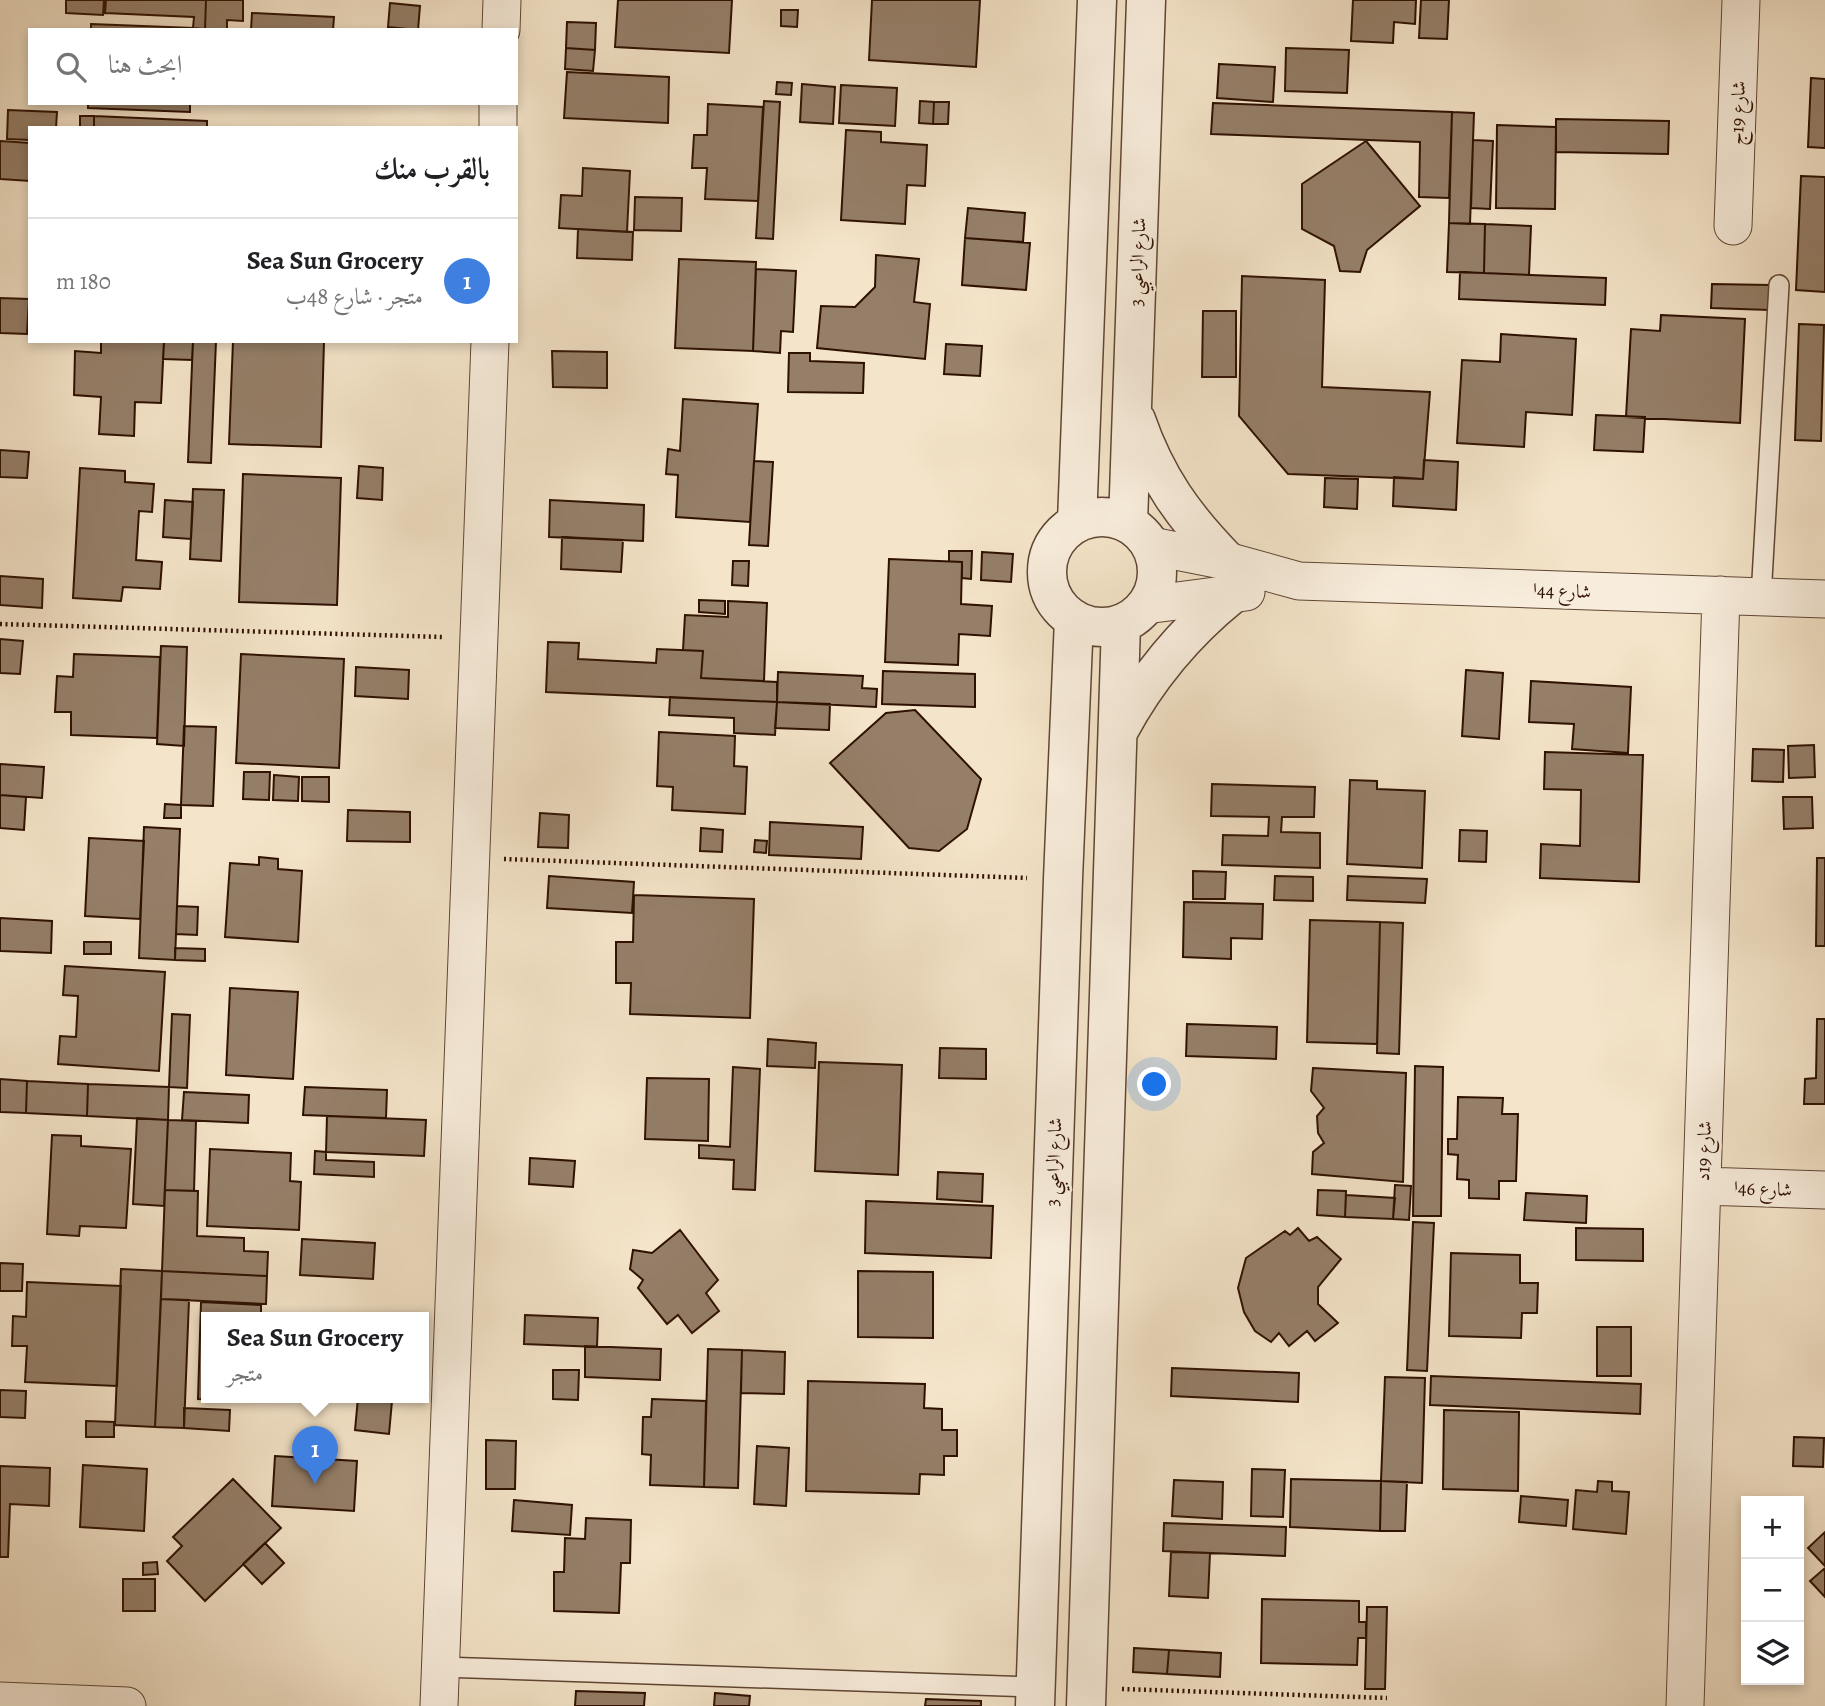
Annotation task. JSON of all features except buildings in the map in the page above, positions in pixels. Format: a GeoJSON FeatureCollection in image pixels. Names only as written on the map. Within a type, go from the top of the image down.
{"type":"FeatureCollection","features":[{"type":"Feature","properties":{"kind":"street"},"geometry":{"type":"LineString","coordinates":[[501,28],[502,0]]}},
{"type":"Feature","properties":{"kind":"street"},"geometry":{"type":"LineString","coordinates":[[1077,522],[1097,0]]}},
{"type":"Feature","properties":{"kind":"street","name":"شارع الراعبي 3"},"geometry":{"type":"LineString","coordinates":[[1139,535],[1132,407],[1146,0]]}},
{"type":"Feature","properties":{"kind":"street","name":"شارع 19ج"},"geometry":{"type":"LineString","coordinates":[[1733,226],[1741,0]]}},
{"type":"Feature","properties":{"kind":"street"},"geometry":{"type":"LineString","coordinates":[[498,105],[498,126]]}},
{"type":"Feature","properties":{"kind":"street"},"geometry":{"type":"LineString","coordinates":[[439,1706],[490,343]]}},
{"type":"Feature","properties":{"kind":"street"},"geometry":{"type":"LineString","coordinates":[[1118,732],[1143,689],[1167,657],[1208,614],[1229,578],[1168,491],[1147,451],[1132,407]]}},
{"type":"Feature","properties":{"kind":"street"},"geometry":{"type":"LineString","coordinates":[[1087,1697],[1118,732],[1133,614],[1156,583],[1157,570],[1139,535],[1107,517],[1077,522],[1056,542],[1047,570],[1048,584],[1054,598],[1074,619],[1097,627],[1133,614]]}},
{"type":"Feature","properties":{"kind":"street","name":"شارع 44ا"},"geometry":{"type":"LineString","coordinates":[[1139,535],[1229,578]]}},
{"type":"Feature","properties":{"kind":"street","name":"شارع 44ا"},"geometry":{"type":"LineString","coordinates":[[1133,614],[1229,578],[1825,599]]}},
{"type":"Feature","properties":{"kind":"street","name":"شارع 19د"},"geometry":{"type":"LineString","coordinates":[[1685,1706],[1721,595]]}},
{"type":"Feature","properties":{"kind":"street","name":"شارع الراعبي 3"},"geometry":{"type":"LineString","coordinates":[[1035,1696],[1074,619]]}},
{"type":"Feature","properties":{"kind":"street","name":"شارع 46ا"},"geometry":{"type":"LineString","coordinates":[[1702,1186],[1825,1190]]}},
{"type":"Feature","properties":{"kind":"street"},"geometry":{"type":"LineString","coordinates":[[0,1701],[127,1706]]}},
{"type":"Feature","properties":{"kind":"lane"},"geometry":{"type":"LineString","coordinates":[[1761,597],[1779,285]]}},
{"type":"Feature","properties":{"kind":"lane"},"geometry":{"type":"LineString","coordinates":[[441,1667],[1035,1696]]}},
{"type":"Feature","properties":{"kind":"path"},"geometry":{"type":"LineString","coordinates":[[0,624],[479,638]]}},
{"type":"Feature","properties":{"kind":"path"},"geometry":{"type":"LineString","coordinates":[[471,857],[1063,879]]}},
{"type":"Feature","properties":{"kind":"path"},"geometry":{"type":"LineString","coordinates":[[1087,1697],[1387,1698]]}},
{"type":"Feature","properties":{"kind":"place","name":"Sea Sun Grocery"},"geometry":{"type":"Point","coordinates":[315,1484]}}]}
